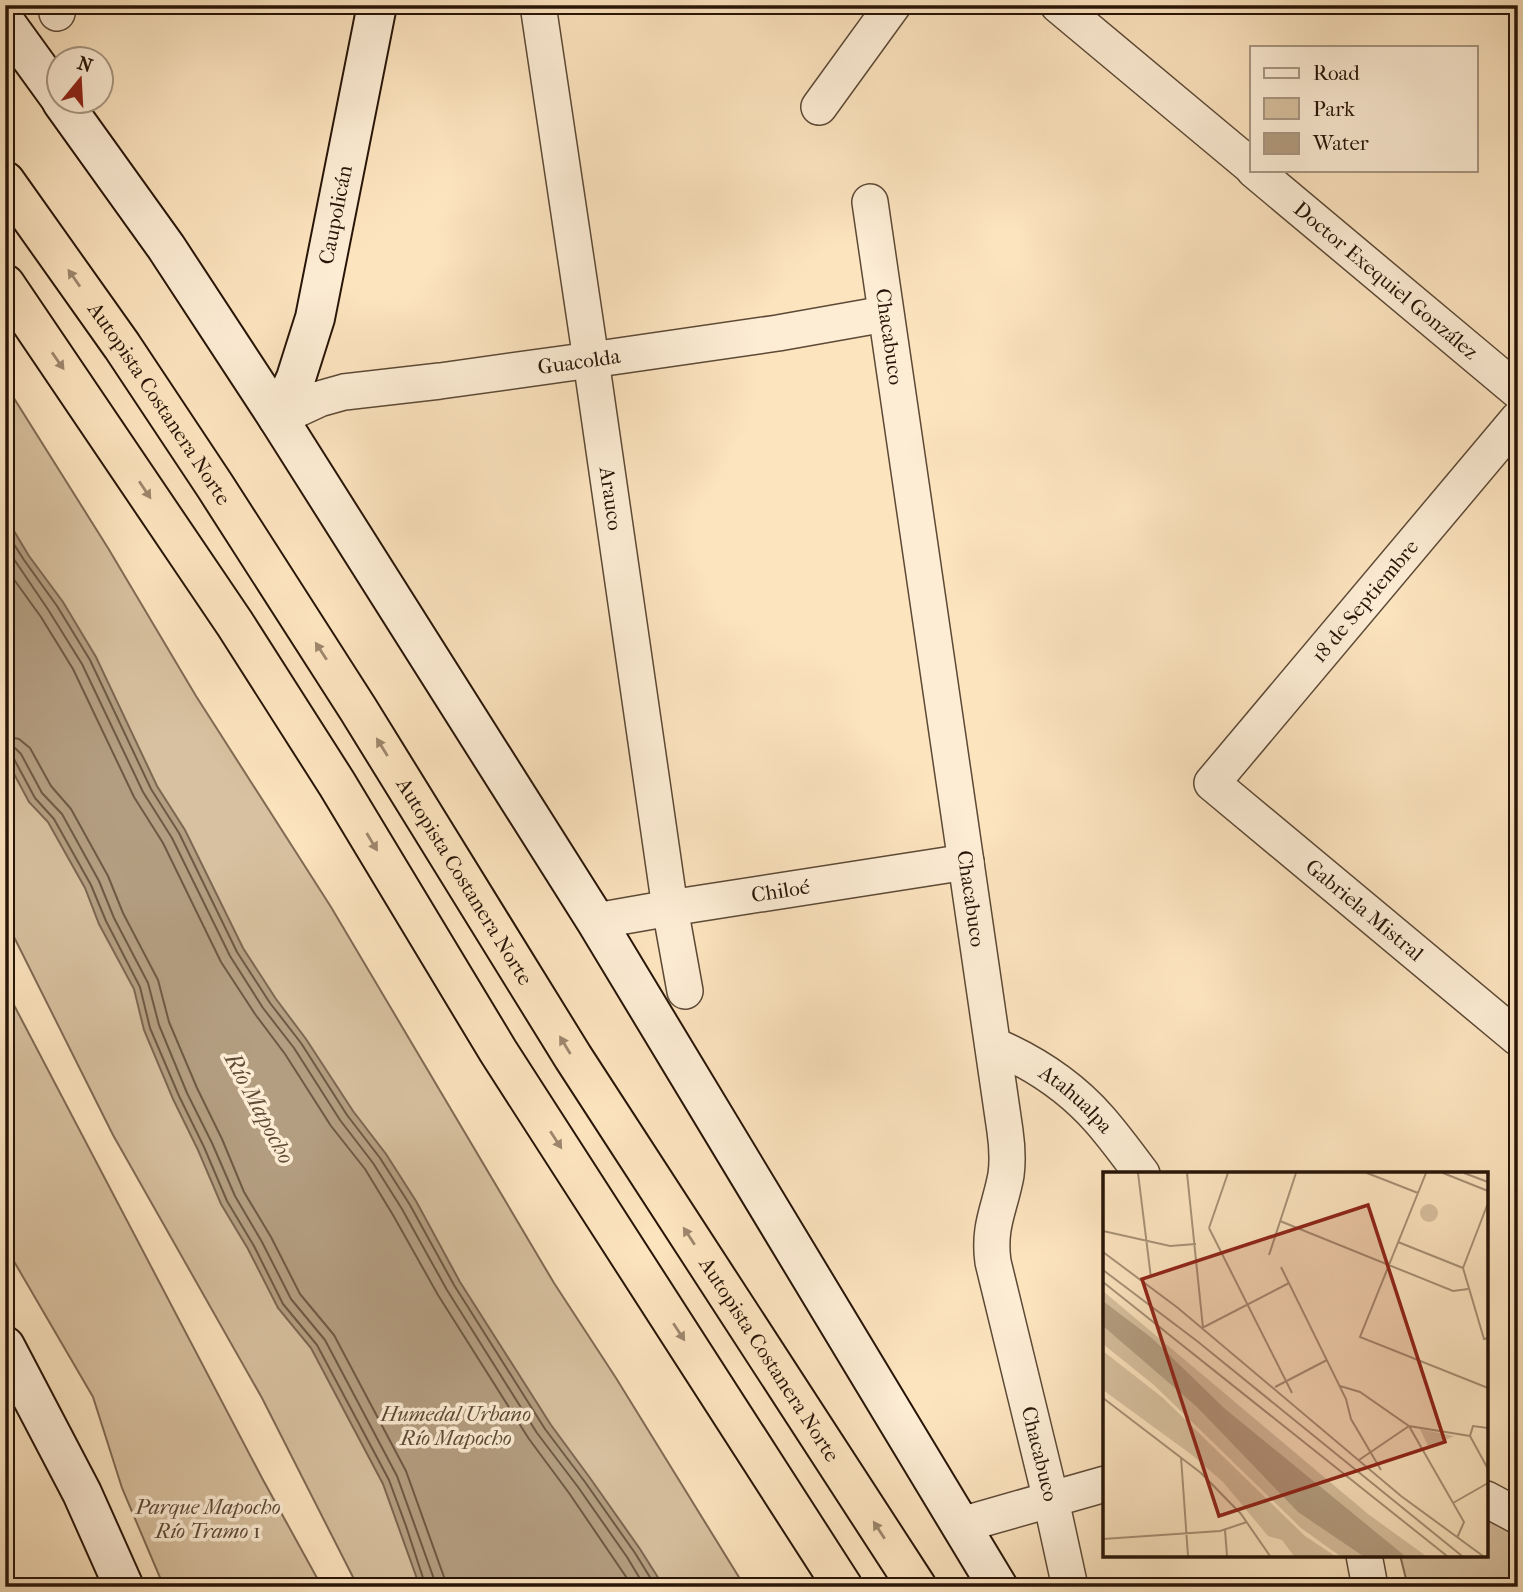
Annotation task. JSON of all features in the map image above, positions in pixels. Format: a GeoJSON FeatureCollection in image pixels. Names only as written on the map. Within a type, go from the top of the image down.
{"type":"FeatureCollection","features":[{"type":"Feature","properties":{"kind":"highway","name":"Autopista Costanera Norte"},"geometry":{"type":"LineString","coordinates":[[5,181],[122,346],[215,486],[365,720],[573,1057],[916,1587]]}},
{"type":"Feature","properties":{"kind":"highway"},"geometry":{"type":"LineString","coordinates":[[5,284],[235,624],[337,784],[498,1051],[843,1587]]}},
{"type":"Feature","properties":{"kind":"street","name":"Caupolicán"},"geometry":{"type":"LineString","coordinates":[[278,418],[296,378],[315,318],[377,5]]}},
{"type":"Feature","properties":{"kind":"street","name":"Arauco"},"geometry":{"type":"LineString","coordinates":[[538,5],[670,908],[685,991]]}},
{"type":"Feature","properties":{"kind":"street"},"geometry":{"type":"LineString","coordinates":[[819,107],[893,5]]}},
{"type":"Feature","properties":{"kind":"street","name":"Doctor Exequiel González"},"geometry":{"type":"LineString","coordinates":[[1058,5],[1250,166]]}},
{"type":"Feature","properties":{"kind":"street"},"geometry":{"type":"LineString","coordinates":[[5,22],[46,79]]}},
{"type":"Feature","properties":{"kind":"street"},"geometry":{"type":"LineString","coordinates":[[72,116],[166,247],[278,418],[596,921],[998,1587]]}},
{"type":"Feature","properties":{"kind":"street","name":"Doctor Exequiel González"},"geometry":{"type":"LineString","coordinates":[[1257,172],[1518,391]]}},
{"type":"Feature","properties":{"kind":"street","name":"Chacabuco"},"geometry":{"type":"LineString","coordinates":[[870,202],[1005,1131],[1007,1162],[991,1236],[993,1262],[1070,1587]]}},
{"type":"Feature","properties":{"kind":"street","name":"Guacolda"},"geometry":{"type":"LineString","coordinates":[[278,418],[319,399],[344,392],[591,360],[885,314]]}},
{"type":"Feature","properties":{"kind":"street","name":"18 de Septiembre"},"geometry":{"type":"LineString","coordinates":[[1212,783],[1518,419]]}},
{"type":"Feature","properties":{"kind":"street","name":"Gabriela Mistral"},"geometry":{"type":"LineString","coordinates":[[1212,783],[1518,1038]]}},
{"type":"Feature","properties":{"kind":"street","name":"Chiloé"},"geometry":{"type":"LineString","coordinates":[[596,921],[966,862]]}},
{"type":"Feature","properties":{"kind":"street","name":"Atahualpa"},"geometry":{"type":"LineString","coordinates":[[993,1045],[1018,1056],[1063,1084],[1099,1119],[1140,1172]]}},
{"type":"Feature","properties":{"kind":"street"},"geometry":{"type":"LineString","coordinates":[[5,1346],[82,1493],[124,1587]]}},
{"type":"Feature","properties":{"kind":"street"},"geometry":{"type":"LineString","coordinates":[[961,1525],[1103,1485]]}},
{"type":"Feature","properties":{"kind":"street"},"geometry":{"type":"LineString","coordinates":[[1488,1500],[1518,1516]]}},
{"type":"Feature","properties":{"kind":"street"},"geometry":{"type":"LineString","coordinates":[[1364,1557],[1370,1587]]}},
{"type":"Feature","properties":{"kind":"green space","name":"Humedal Urbano Río Mapocho"},"geometry":{"type":"Polygon","coordinates":[[[5,384],[108,548],[196,696],[331,907],[554,1283],[745,1587],[358,1587],[262,1398],[113,1135],[5,919],[5,384]]]}},
{"type":"Feature","properties":{"kind":"green space","name":"Parque Mapocho Río Tramo 1"},"geometry":{"type":"Polygon","coordinates":[[[5,988],[322,1587],[164,1587],[122,1488],[93,1397],[5,1246],[5,988]]]}},
{"type":"Feature","properties":{"kind":"green space"},"geometry":{"type":"Polygon","coordinates":[[[1488,1513],[1518,1529],[1518,1579],[1465,1587],[1408,1587],[1400,1557],[1488,1557],[1488,1513]]]}},
{"type":"Feature","properties":{"kind":"water","name":"Río Mapocho"},"geometry":{"type":"Polygon","coordinates":[[[5,516],[96,657],[157,786],[185,830],[243,948],[353,1111],[386,1154],[416,1201],[460,1282],[551,1425],[664,1587],[420,1587],[383,1484],[311,1348],[278,1308],[221,1204],[144,1030],[134,989],[99,924],[85,888],[48,822],[29,802],[5,757],[5,516]]]}}]}
